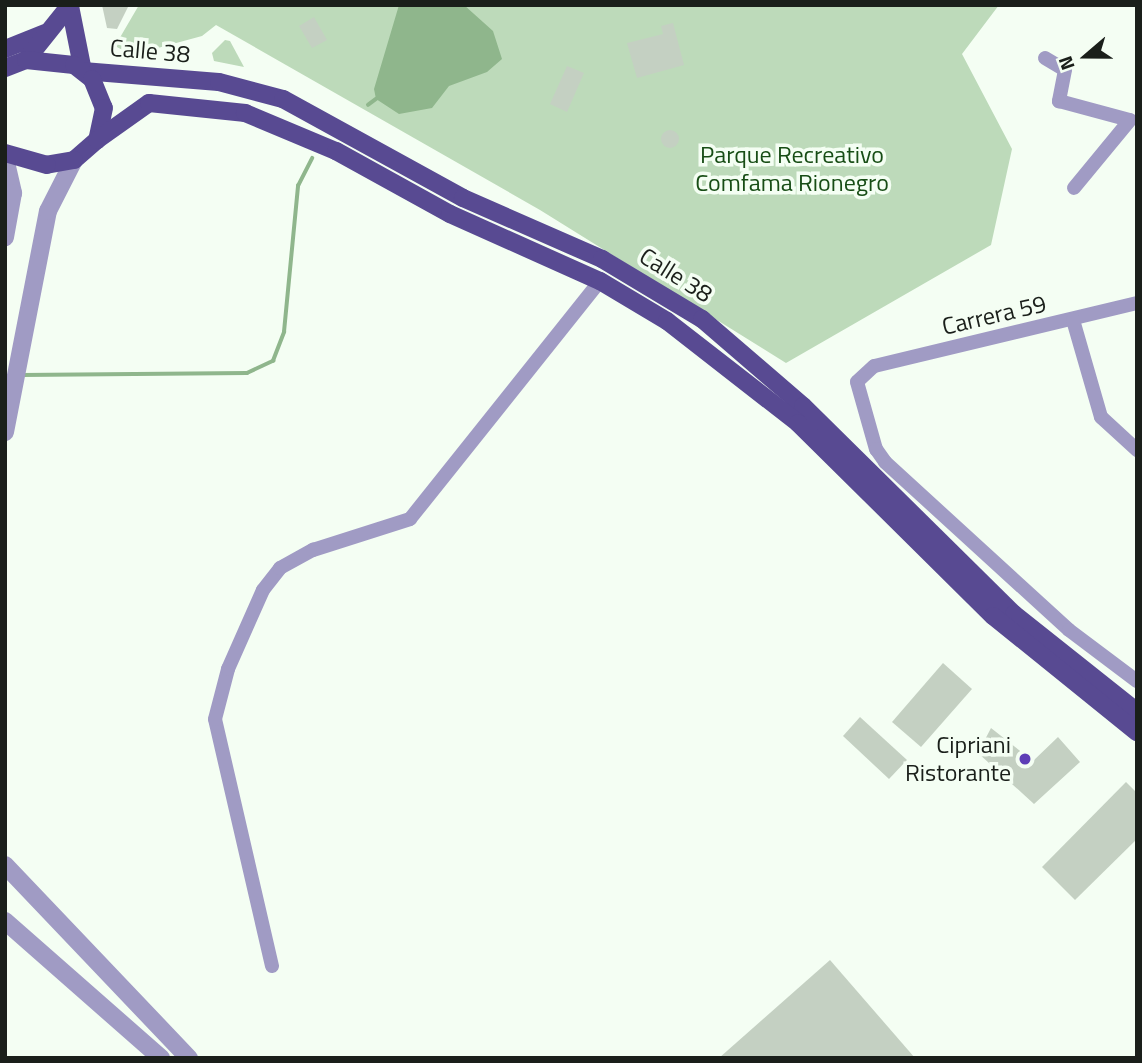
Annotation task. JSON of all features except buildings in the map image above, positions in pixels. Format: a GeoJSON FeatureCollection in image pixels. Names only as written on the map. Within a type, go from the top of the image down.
{"type":"FeatureCollection","features":[{"type":"Feature","properties":{"kind":"main road"},"geometry":{"type":"LineString","coordinates":[[5,68],[26,60],[70,6]]}},
{"type":"Feature","properties":{"kind":"main road"},"geometry":{"type":"LineString","coordinates":[[70,6],[83,71],[104,108],[97,140]]}},
{"type":"Feature","properties":{"kind":"main road"},"geometry":{"type":"LineString","coordinates":[[5,50],[48,32]]}},
{"type":"Feature","properties":{"kind":"main road","name":"Calle 38"},"geometry":{"type":"LineString","coordinates":[[26,60],[83,71],[207,80],[283,99],[463,198],[645,283],[760,367],[1014,614],[1137,712]]}},
{"type":"Feature","properties":{"kind":"main road","name":"Calle 38"},"geometry":{"type":"LineString","coordinates":[[74,160],[149,103],[245,113],[336,150],[450,214],[600,281],[667,321],[798,423],[993,616],[1137,732]]}},
{"type":"Feature","properties":{"kind":"main road"},"geometry":{"type":"LineString","coordinates":[[5,156],[47,165],[74,160]]}},
{"type":"Feature","properties":{"kind":"street"},"geometry":{"type":"LineString","coordinates":[[5,55],[26,60]]}},
{"type":"Feature","properties":{"kind":"street"},"geometry":{"type":"LineString","coordinates":[[1045,58],[1065,70],[1059,101],[1133,119],[1074,188]]}},
{"type":"Feature","properties":{"kind":"street"},"geometry":{"type":"LineString","coordinates":[[5,156],[13,192],[5,237]]}},
{"type":"Feature","properties":{"kind":"street"},"geometry":{"type":"LineString","coordinates":[[5,432],[52,199],[74,160]]}},
{"type":"Feature","properties":{"kind":"street"},"geometry":{"type":"LineString","coordinates":[[272,966],[215,719],[228,669],[263,590],[280,568],[313,550],[410,519],[600,281]]}},
{"type":"Feature","properties":{"kind":"street","name":"Carrera 59"},"geometry":{"type":"LineString","coordinates":[[1137,303],[862,373],[859,394],[885,462],[1069,630],[1137,681]]}},
{"type":"Feature","properties":{"kind":"street"},"geometry":{"type":"LineString","coordinates":[[1073,320],[1101,416],[1137,450]]}},
{"type":"Feature","properties":{"kind":"street"},"geometry":{"type":"LineString","coordinates":[[5,864],[190,1058]]}},
{"type":"Feature","properties":{"kind":"street"},"geometry":{"type":"LineString","coordinates":[[5,921],[161,1058]]}},
{"type":"Feature","properties":{"kind":"green space","name":"Parque Recreativo Comfama Rionegro"},"geometry":{"type":"Polygon","coordinates":[[[139,5],[999,5],[962,54],[1012,149],[991,245],[786,363],[540,210],[216,25],[202,36],[132,55],[115,46],[139,5]]]}},
{"type":"Feature","properties":{"kind":"green space"},"geometry":{"type":"Polygon","coordinates":[[[225,40],[230,41],[244,67],[214,61],[212,53],[225,40]]]}},
{"type":"Feature","properties":{"kind":"shaded area"},"geometry":{"type":"Polygon","coordinates":[[[399,5],[464,5],[493,31],[502,59],[487,72],[449,86],[432,108],[399,114],[376,99],[374,89],[399,5]]]}},
{"type":"Feature","properties":{"kind":"waterway"},"geometry":{"type":"LineString","coordinates":[[368,105],[376,99]]}},
{"type":"Feature","properties":{"kind":"waterway"},"geometry":{"type":"LineString","coordinates":[[22,375],[247,373],[273,361],[284,332],[298,186],[312,158]]}},
{"type":"Feature","properties":{"kind":"place","name":"Cipriani Ristorante"},"geometry":{"type":"Point","coordinates":[1025,759]}}]}
